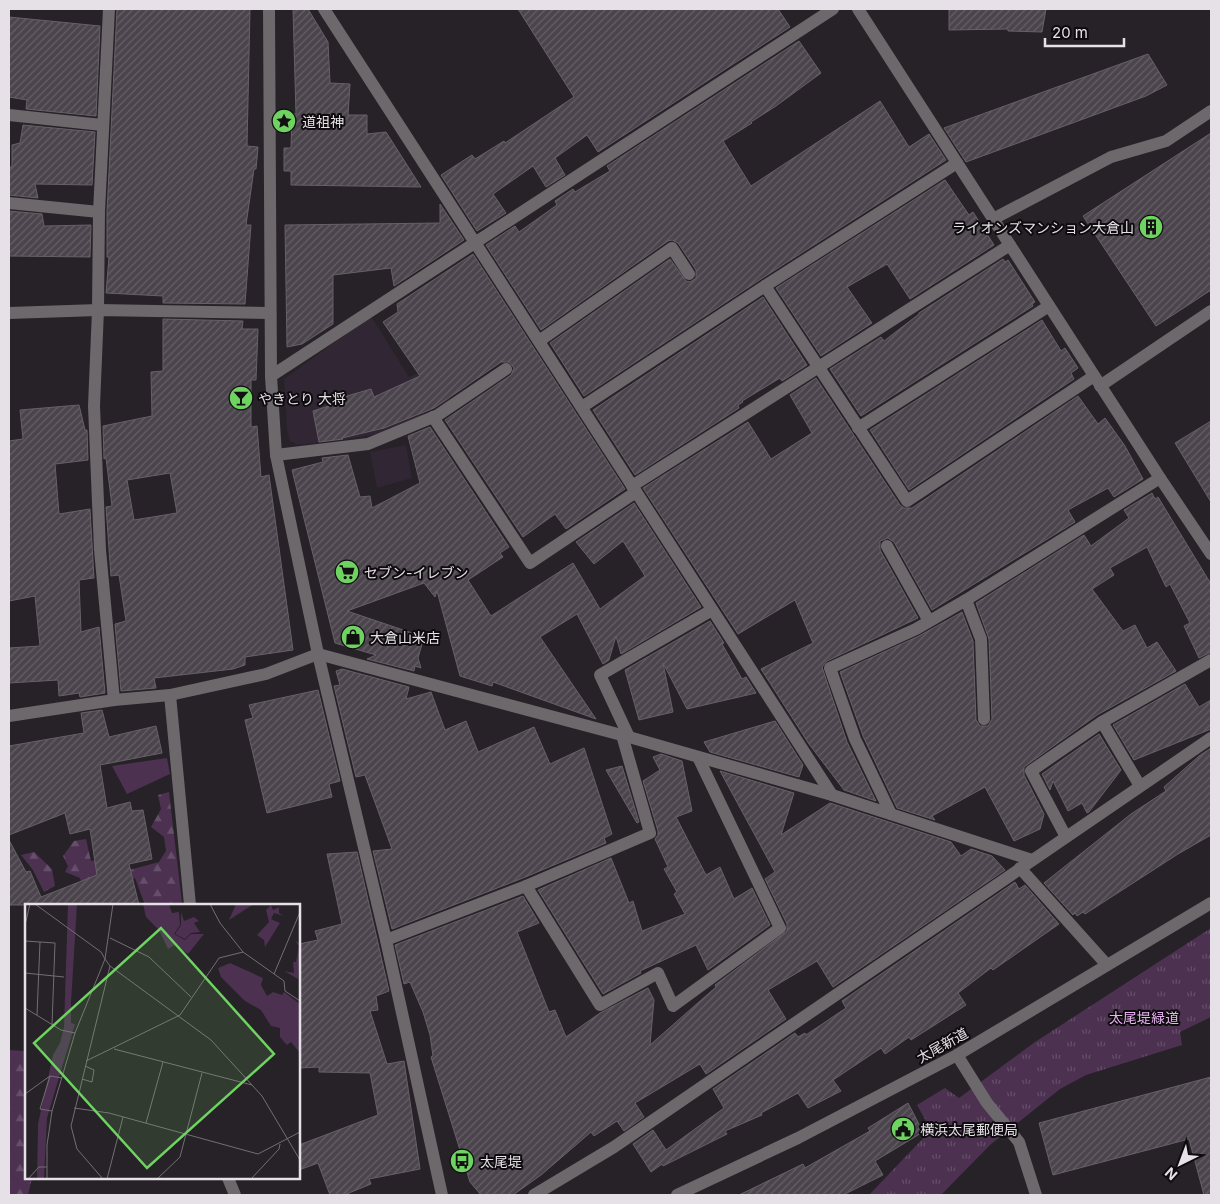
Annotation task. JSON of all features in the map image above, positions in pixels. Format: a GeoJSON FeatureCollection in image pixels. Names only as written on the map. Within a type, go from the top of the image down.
{"type":"FeatureCollection","features":[{"type":"Feature","properties":{"kind":"street"},"geometry":{"type":"LineString","coordinates":[[108,9],[102,125],[94,406],[100,550],[114,700]]}},
{"type":"Feature","properties":{"kind":"street"},"geometry":{"type":"LineString","coordinates":[[269,9],[270,313],[271,376],[276,455],[318,654],[386,940],[442,1195]]}},
{"type":"Feature","properties":{"kind":"street"},"geometry":{"type":"LineString","coordinates":[[324,9],[832,795]]}},
{"type":"Feature","properties":{"kind":"street"},"geometry":{"type":"LineString","coordinates":[[271,376],[833,9]]}},
{"type":"Feature","properties":{"kind":"street"},"geometry":{"type":"LineString","coordinates":[[858,9],[1097,381],[1211,554]]}},
{"type":"Feature","properties":{"kind":"street"},"geometry":{"type":"LineString","coordinates":[[993,219],[1111,157],[1166,142],[1211,111]]}},
{"type":"Feature","properties":{"kind":"street"},"geometry":{"type":"LineString","coordinates":[[9,115],[102,125]]}},
{"type":"Feature","properties":{"kind":"street"},"geometry":{"type":"LineString","coordinates":[[582,408],[765,286],[957,163]]}},
{"type":"Feature","properties":{"kind":"street"},"geometry":{"type":"LineString","coordinates":[[9,203],[99,212]]}},
{"type":"Feature","properties":{"kind":"street"},"geometry":{"type":"LineString","coordinates":[[433,417],[530,563],[634,489],[818,366],[1010,245]]}},
{"type":"Feature","properties":{"kind":"street"},"geometry":{"type":"LineString","coordinates":[[539,341],[672,248],[689,274]]}},
{"type":"Feature","properties":{"kind":"street"},"geometry":{"type":"LineString","coordinates":[[765,286],[907,501],[1211,311]]}},
{"type":"Feature","properties":{"kind":"street"},"geometry":{"type":"LineString","coordinates":[[858,428],[1049,306]]}},
{"type":"Feature","properties":{"kind":"street"},"geometry":{"type":"LineString","coordinates":[[9,313],[98,310],[270,313]]}},
{"type":"Feature","properties":{"kind":"street"},"geometry":{"type":"LineString","coordinates":[[276,455],[368,444],[433,417],[506,369]]}},
{"type":"Feature","properties":{"kind":"street"},"geometry":{"type":"LineString","coordinates":[[891,814],[856,739],[830,668],[916,629],[966,600],[1160,478]]}},
{"type":"Feature","properties":{"kind":"street"},"geometry":{"type":"LineString","coordinates":[[887,546],[929,621]]}},
{"type":"Feature","properties":{"kind":"street"},"geometry":{"type":"LineString","coordinates":[[966,600],[981,639],[984,719]]}},
{"type":"Feature","properties":{"kind":"street"},"geometry":{"type":"LineString","coordinates":[[386,940],[526,886],[650,833],[625,736],[600,675],[712,610]]}},
{"type":"Feature","properties":{"kind":"street"},"geometry":{"type":"LineString","coordinates":[[9,716],[114,700],[170,695],[266,674],[318,654],[625,736],[832,795],[1032,860]]}},
{"type":"Feature","properties":{"kind":"street"},"geometry":{"type":"LineString","coordinates":[[1066,837],[1031,771],[1102,722],[1211,660]]}},
{"type":"Feature","properties":{"kind":"street"},"geometry":{"type":"LineString","coordinates":[[170,695],[190,904]]}},
{"type":"Feature","properties":{"kind":"street"},"geometry":{"type":"LineString","coordinates":[[1102,722],[1140,786]]}},
{"type":"Feature","properties":{"kind":"street"},"geometry":{"type":"LineString","coordinates":[[534,1195],[614,1147],[1211,738]]}},
{"type":"Feature","properties":{"kind":"street"},"geometry":{"type":"LineString","coordinates":[[526,886],[600,1005],[658,973],[673,1006],[780,928],[698,757]]}},
{"type":"Feature","properties":{"kind":"street"},"geometry":{"type":"LineString","coordinates":[[1020,868],[1107,965]]}},
{"type":"Feature","properties":{"kind":"street","name":"太尾新道"},"geometry":{"type":"LineString","coordinates":[[677,1195],[798,1138],[958,1055],[1211,903]]}},
{"type":"Feature","properties":{"kind":"street"},"geometry":{"type":"LineString","coordinates":[[958,1055],[987,1103],[1019,1142],[1036,1195]]}},
{"type":"Feature","properties":{"kind":"street"},"geometry":{"type":"LineString","coordinates":[[228,1179],[235,1195]]}},
{"type":"Feature","properties":{"kind":"shaded area"},"geometry":{"type":"Polygon","coordinates":[[[371,316],[409,377],[431,368],[451,400],[388,432],[298,445],[290,441],[287,430],[284,379],[371,316]]]}},
{"type":"Feature","properties":{"kind":"shaded area"},"geometry":{"type":"Polygon","coordinates":[[[406,445],[412,478],[377,488],[370,452],[406,445]]]}},
{"type":"Feature","properties":{"kind":"green space"},"geometry":{"type":"Polygon","coordinates":[[[167,758],[170,774],[127,794],[112,766],[167,758]]]}},
{"type":"Feature","properties":{"kind":"green space"},"geometry":{"type":"Polygon","coordinates":[[[169,792],[182,903],[145,904],[135,878],[83,890],[80,878],[65,872],[68,866],[63,856],[74,841],[86,839],[91,861],[114,857],[118,873],[159,862],[166,851],[164,837],[151,827],[161,809],[158,795],[169,792]]]}},
{"type":"Feature","properties":{"kind":"green space"},"geometry":{"type":"Polygon","coordinates":[[[34,852],[52,869],[55,886],[44,892],[33,870],[21,855],[34,852]]]}},
{"type":"Feature","properties":{"kind":"green space","name":"太尾堤緑道"},"geometry":{"type":"Polygon","coordinates":[[[1211,928],[1211,1017],[1180,1032],[1182,1045],[1086,1075],[1060,1089],[990,1145],[941,1195],[869,1195],[931,1130],[917,1105],[945,1088],[959,1098],[1035,1042],[1211,928]]]}},
{"type":"Feature","properties":{"kind":"green space"},"geometry":{"type":"Polygon","coordinates":[[[9,1050],[25,1052],[25,1179],[32,1179],[28,1195],[9,1195],[9,1050]]]}},
{"type":"Feature","properties":{"kind":"building"},"geometry":{"type":"Polygon","coordinates":[[[117,9],[250,9],[247,146],[258,147],[246,225],[251,225],[245,304],[163,303],[163,296],[106,293],[109,257],[107,257],[107,212],[117,9]]]}},
{"type":"Feature","properties":{"kind":"building"},"geometry":{"type":"Polygon","coordinates":[[[293,9],[308,9],[328,42],[330,83],[350,84],[348,115],[367,115],[367,134],[386,132],[421,187],[291,185],[291,171],[284,171],[284,148],[291,148],[292,114],[296,114],[293,9]]]}},
{"type":"Feature","properties":{"kind":"building"},"geometry":{"type":"Polygon","coordinates":[[[518,9],[778,9],[790,27],[598,152],[587,135],[555,158],[565,175],[546,187],[533,166],[493,194],[506,213],[477,231],[441,175],[472,155],[475,159],[504,141],[505,143],[574,97],[518,9]]]}},
{"type":"Feature","properties":{"kind":"building"},"geometry":{"type":"Polygon","coordinates":[[[949,9],[1046,9],[1042,32],[1008,31],[1008,29],[949,30],[949,9]]]}},
{"type":"Feature","properties":{"kind":"building"},"geometry":{"type":"Polygon","coordinates":[[[9,17],[100,26],[96,116],[26,109],[27,100],[9,97],[9,17]]]}},
{"type":"Feature","properties":{"kind":"building"},"geometry":{"type":"Polygon","coordinates":[[[799,41],[821,73],[752,123],[723,141],[751,186],[880,101],[909,147],[929,134],[946,160],[584,396],[550,343],[670,259],[686,281],[690,282],[696,278],[696,270],[678,243],[672,240],[668,241],[541,330],[486,245],[515,226],[519,232],[557,205],[555,201],[573,189],[575,192],[610,171],[607,166],[799,41]]]}},
{"type":"Feature","properties":{"kind":"building"},"geometry":{"type":"Polygon","coordinates":[[[1148,54],[1167,85],[1146,96],[966,162],[944,128],[1148,54]]]}},
{"type":"Feature","properties":{"kind":"building"},"geometry":{"type":"Polygon","coordinates":[[[23,125],[95,132],[92,185],[35,184],[38,198],[9,195],[9,167],[12,167],[12,145],[20,143],[23,125]]]}},
{"type":"Feature","properties":{"kind":"building","name":"ライオンズマンション大倉山"},"geometry":{"type":"Polygon","coordinates":[[[1211,133],[1211,290],[1156,326],[1083,216],[1211,133]]]}},
{"type":"Feature","properties":{"kind":"building"},"geometry":{"type":"Polygon","coordinates":[[[945,180],[969,215],[973,212],[994,245],[910,299],[887,264],[847,287],[872,323],[821,356],[776,288],[945,180]]]}},
{"type":"Feature","properties":{"kind":"building"},"geometry":{"type":"Polygon","coordinates":[[[440,204],[464,240],[394,286],[391,268],[333,275],[333,324],[302,344],[287,347],[285,225],[440,223],[440,204]]]}},
{"type":"Feature","properties":{"kind":"building"},"geometry":{"type":"Polygon","coordinates":[[[9,211],[42,214],[44,226],[91,225],[90,257],[9,256],[9,211]]]}},
{"type":"Feature","properties":{"kind":"building"},"geometry":{"type":"Polygon","coordinates":[[[473,254],[625,489],[566,529],[555,514],[523,537],[445,420],[511,375],[514,368],[509,362],[501,362],[434,408],[384,428],[343,439],[319,442],[313,411],[338,403],[337,399],[371,389],[374,397],[420,376],[383,322],[398,312],[397,304],[473,254]]]}},
{"type":"Feature","properties":{"kind":"building"},"geometry":{"type":"Polygon","coordinates":[[[1003,259],[1005,262],[1008,260],[1035,302],[1032,304],[1033,306],[861,416],[830,369],[881,337],[884,341],[919,313],[1003,259]]]}},
{"type":"Feature","properties":{"kind":"building"},"geometry":{"type":"Polygon","coordinates":[[[763,297],[807,365],[782,381],[780,378],[742,401],[738,405],[739,408],[635,475],[593,410],[763,297]]]}},
{"type":"Feature","properties":{"kind":"building"},"geometry":{"type":"Polygon","coordinates":[[[163,319],[243,321],[242,329],[258,329],[256,380],[251,380],[251,427],[257,426],[261,477],[269,475],[293,650],[245,657],[245,665],[233,669],[154,678],[156,688],[121,691],[115,624],[126,621],[119,575],[111,576],[106,507],[112,506],[106,458],[104,459],[103,426],[152,416],[151,372],[163,371],[163,319]],[[170,473],[127,480],[134,520],[177,513],[170,473]]]}},
{"type":"Feature","properties":{"kind":"building"},"geometry":{"type":"Polygon","coordinates":[[[1042,320],[1061,351],[1065,348],[1078,368],[1071,373],[1074,379],[909,490],[870,430],[1042,320]]]}},
{"type":"Feature","properties":{"kind":"building"},"geometry":{"type":"Polygon","coordinates":[[[816,378],[900,505],[904,508],[912,508],[1078,396],[1098,424],[1105,418],[1125,446],[1143,479],[1114,497],[1108,488],[1068,510],[1075,522],[932,610],[894,542],[888,538],[880,541],[880,550],[918,618],[827,661],[822,667],[847,742],[876,801],[844,790],[809,744],[761,669],[813,643],[795,600],[738,634],[643,488],[748,422],[771,459],[812,433],[790,395],[816,378]]]}},
{"type":"Feature","properties":{"kind":"building"},"geometry":{"type":"Polygon","coordinates":[[[79,405],[85,430],[87,430],[88,460],[55,464],[59,514],[90,509],[94,578],[79,580],[81,632],[99,627],[105,693],[80,697],[79,693],[59,696],[58,680],[9,683],[9,648],[40,646],[35,596],[9,601],[9,441],[23,439],[20,410],[79,405]]]}},
{"type":"Feature","properties":{"kind":"building"},"geometry":{"type":"Polygon","coordinates":[[[1211,421],[1211,502],[1175,443],[1211,421]]]}},
{"type":"Feature","properties":{"kind":"building"},"geometry":{"type":"Polygon","coordinates":[[[430,427],[509,547],[500,553],[503,557],[468,580],[491,616],[573,563],[600,609],[645,576],[623,541],[594,564],[576,542],[634,503],[701,607],[621,654],[616,636],[609,660],[603,664],[577,614],[540,637],[596,719],[493,682],[492,686],[460,676],[437,591],[435,597],[424,583],[347,611],[424,637],[418,658],[421,668],[415,666],[414,671],[367,659],[376,655],[335,643],[292,470],[323,462],[322,458],[348,455],[360,497],[370,496],[372,508],[420,483],[408,436],[430,427]]]}},
{"type":"Feature","properties":{"kind":"building"},"geometry":{"type":"Polygon","coordinates":[[[1152,493],[1155,499],[1158,497],[1211,584],[1211,652],[1199,658],[1184,626],[1190,623],[1170,584],[1166,587],[1147,547],[1110,568],[1114,575],[1092,589],[1123,631],[1135,625],[1147,648],[1157,642],[1176,671],[1097,715],[1024,767],[1024,775],[1044,814],[1040,829],[1014,841],[985,787],[932,816],[935,820],[897,808],[863,736],[840,672],[919,636],[962,612],[973,641],[976,720],[980,726],[988,726],[992,719],[989,639],[976,603],[1084,535],[1091,546],[1129,518],[1124,510],[1152,493]]]}},
{"type":"Feature","properties":{"kind":"building"},"geometry":{"type":"Polygon","coordinates":[[[710,621],[724,643],[722,644],[742,679],[746,677],[756,693],[687,709],[663,663],[673,712],[639,720],[625,670],[710,621]]]}},
{"type":"Feature","properties":{"kind":"building"},"geometry":{"type":"Polygon","coordinates":[[[342,669],[409,687],[406,699],[431,692],[445,730],[466,721],[478,752],[534,727],[550,764],[584,748],[612,834],[604,838],[606,843],[523,878],[392,929],[373,851],[392,849],[365,775],[356,777],[334,686],[340,685],[336,671],[342,669]]]}},
{"type":"Feature","properties":{"kind":"building"},"geometry":{"type":"Polygon","coordinates":[[[1185,684],[1199,707],[1211,700],[1211,729],[1134,760],[1113,725],[1185,684]]]}},
{"type":"Feature","properties":{"kind":"building"},"geometry":{"type":"Polygon","coordinates":[[[318,690],[340,781],[329,784],[332,797],[267,813],[245,720],[253,718],[249,705],[318,690]]]}},
{"type":"Feature","properties":{"kind":"building"},"geometry":{"type":"Polygon","coordinates":[[[102,710],[109,737],[156,726],[162,753],[100,765],[107,808],[130,802],[132,811],[143,810],[152,859],[129,864],[139,904],[9,905],[9,840],[26,872],[30,871],[41,897],[97,875],[90,829],[70,834],[65,813],[9,835],[9,746],[84,733],[81,713],[102,710]]]}},
{"type":"Feature","properties":{"kind":"building"},"geometry":{"type":"Polygon","coordinates":[[[775,721],[803,765],[799,777],[710,752],[704,742],[775,721]]]}},
{"type":"Feature","properties":{"kind":"building"},"geometry":{"type":"Polygon","coordinates":[[[1099,734],[1121,770],[1089,812],[1087,813],[1082,803],[1068,811],[1053,781],[1050,790],[1042,774],[1099,734]]]}},
{"type":"Feature","properties":{"kind":"building"},"geometry":{"type":"Polygon","coordinates":[[[1211,748],[1211,835],[1085,914],[1083,912],[1077,916],[1075,913],[1073,915],[1044,883],[1131,814],[1166,791],[1164,787],[1199,756],[1211,748]]]}},
{"type":"Feature","properties":{"kind":"building"},"geometry":{"type":"Polygon","coordinates":[[[661,754],[682,761],[692,811],[676,817],[706,875],[720,867],[734,899],[752,888],[770,925],[708,970],[696,945],[640,971],[641,973],[603,994],[538,890],[611,858],[629,903],[633,901],[642,931],[685,914],[674,894],[677,892],[664,869],[668,867],[655,839],[658,831],[643,781],[660,770],[653,757],[661,754]]]}},
{"type":"Feature","properties":{"kind":"building"},"geometry":{"type":"Polygon","coordinates":[[[622,766],[639,822],[637,823],[606,770],[622,766]]]}},
{"type":"Feature","properties":{"kind":"building"},"geometry":{"type":"Polygon","coordinates":[[[720,771],[794,793],[781,835],[830,803],[951,842],[961,856],[971,849],[992,856],[1005,870],[833,987],[817,961],[768,990],[786,1019],[706,1074],[700,1064],[635,1103],[644,1117],[624,1131],[617,1121],[594,1136],[591,1132],[541,1175],[513,1195],[481,1195],[470,1182],[431,1057],[433,1056],[430,1035],[423,1012],[410,982],[404,984],[395,945],[523,896],[539,923],[517,932],[549,1012],[555,1010],[566,1037],[600,1013],[648,988],[654,1000],[650,1045],[716,987],[715,985],[787,931],[787,924],[765,879],[775,872],[720,771]]]}},
{"type":"Feature","properties":{"kind":"building"},"geometry":{"type":"Polygon","coordinates":[[[357,852],[389,991],[376,996],[378,1010],[370,1011],[387,1064],[404,1061],[420,1169],[369,1179],[371,1184],[344,1195],[330,1195],[318,1163],[300,1170],[300,1145],[378,1115],[370,1073],[319,1072],[319,1067],[300,1068],[300,944],[318,940],[315,931],[342,924],[327,854],[357,852]]]}},
{"type":"Feature","properties":{"kind":"building"},"geometry":{"type":"Polygon","coordinates":[[[1015,882],[1019,889],[1025,885],[1059,924],[993,970],[991,968],[958,993],[966,1005],[911,1040],[909,1037],[885,1054],[881,1048],[833,1080],[841,1091],[808,1108],[798,1093],[761,1113],[762,1115],[725,1131],[727,1134],[663,1166],[662,1164],[651,1172],[633,1144],[653,1130],[666,1150],[724,1108],[713,1089],[795,1033],[798,1037],[805,1033],[806,1035],[846,1008],[842,1001],[1015,882]]]}},
{"type":"Feature","properties":{"kind":"building"},"geometry":{"type":"Polygon","coordinates":[[[1211,1077],[1211,1195],[1204,1195],[1189,1139],[1053,1175],[1039,1123],[1211,1077]]]}},
{"type":"Feature","properties":{"kind":"building"},"geometry":{"type":"Polygon","coordinates":[[[908,1103],[923,1132],[875,1161],[883,1175],[843,1195],[739,1195],[803,1164],[805,1168],[870,1131],[868,1128],[908,1103]]]}},
{"type":"Feature","properties":{"kind":"place","name":"道祖神"},"geometry":{"type":"Point","coordinates":[284,121]}},
{"type":"Feature","properties":{"kind":"place","name":"ライオンズマンション大倉山"},"geometry":{"type":"Point","coordinates":[1151,227]}},
{"type":"Feature","properties":{"kind":"place","name":"やきとり 大将"},"geometry":{"type":"Point","coordinates":[241,398]}},
{"type":"Feature","properties":{"kind":"place","name":"セブン-イレブン"},"geometry":{"type":"Point","coordinates":[347,572]}},
{"type":"Feature","properties":{"kind":"place","name":"大倉山米店"},"geometry":{"type":"Point","coordinates":[353,637]}},
{"type":"Feature","properties":{"kind":"place","name":"横浜太尾郵便局"},"geometry":{"type":"Point","coordinates":[903,1129]}},
{"type":"Feature","properties":{"kind":"place","name":"太尾堤"},"geometry":{"type":"Point","coordinates":[462,1161]}}]}
